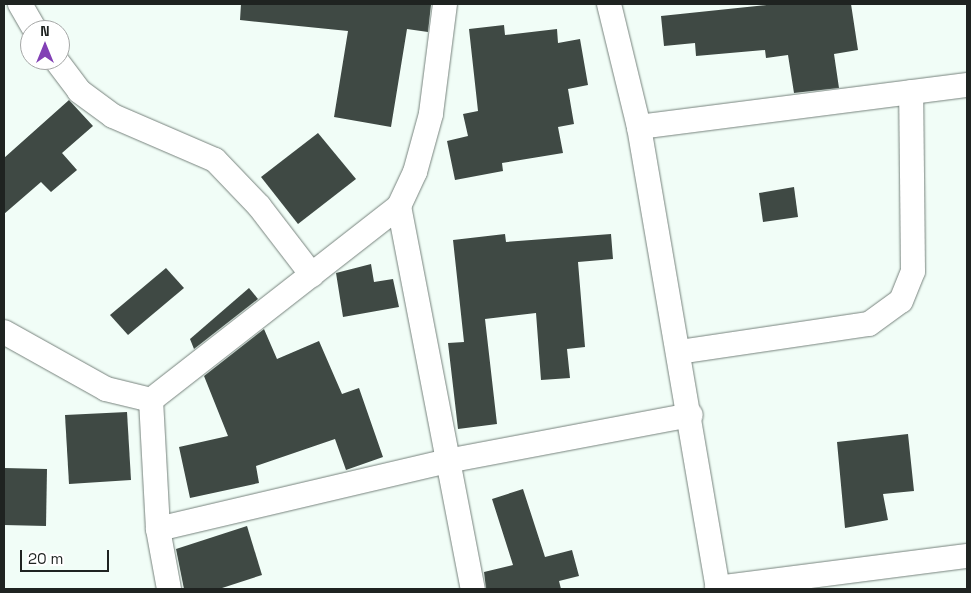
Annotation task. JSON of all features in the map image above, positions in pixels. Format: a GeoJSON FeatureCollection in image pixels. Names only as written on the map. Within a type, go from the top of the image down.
{"type":"FeatureCollection","features":[{"type":"Feature","properties":{"kind":"street"},"geometry":{"type":"LineString","coordinates":[[20,4],[30,20]]}},
{"type":"Feature","properties":{"kind":"street"},"geometry":{"type":"LineString","coordinates":[[151,400],[399,206],[415,172],[431,114],[445,4]]}},
{"type":"Feature","properties":{"kind":"street"},"geometry":{"type":"LineString","coordinates":[[608,4],[639,127],[691,415],[718,589],[967,556]]}},
{"type":"Feature","properties":{"kind":"street"},"geometry":{"type":"LineString","coordinates":[[64,70],[79,90],[113,116],[215,160],[259,206],[312,275]]}},
{"type":"Feature","properties":{"kind":"street"},"geometry":{"type":"LineString","coordinates":[[639,127],[967,85]]}},
{"type":"Feature","properties":{"kind":"street"},"geometry":{"type":"LineString","coordinates":[[679,352],[869,324],[902,301],[913,271],[911,92]]}},
{"type":"Feature","properties":{"kind":"street"},"geometry":{"type":"LineString","coordinates":[[399,206],[473,589]]}},
{"type":"Feature","properties":{"kind":"street"},"geometry":{"type":"LineString","coordinates":[[4,332],[106,389],[151,400]]}},
{"type":"Feature","properties":{"kind":"street"},"geometry":{"type":"LineString","coordinates":[[151,400],[158,530],[169,589]]}},
{"type":"Feature","properties":{"kind":"street"},"geometry":{"type":"LineString","coordinates":[[158,530],[447,461],[691,415]]}},
{"type":"Feature","properties":{"kind":"building"},"geometry":{"type":"Polygon","coordinates":[[[241,4],[431,5],[428,32],[407,29],[391,127],[334,117],[348,31],[240,20],[241,4]]]}},
{"type":"Feature","properties":{"kind":"building"},"geometry":{"type":"Polygon","coordinates":[[[776,4],[851,4],[858,50],[834,54],[839,88],[794,93],[788,55],[766,58],[765,50],[696,56],[695,43],[664,46],[661,16],[776,4]]]}},
{"type":"Feature","properties":{"kind":"building"},"geometry":{"type":"Polygon","coordinates":[[[504,25],[505,35],[557,29],[558,43],[580,39],[588,85],[568,89],[574,124],[558,127],[563,153],[502,163],[503,171],[455,180],[447,141],[468,136],[463,114],[478,111],[469,29],[504,25]]]}},
{"type":"Feature","properties":{"kind":"building"},"geometry":{"type":"Polygon","coordinates":[[[69,100],[93,126],[62,153],[77,170],[51,192],[41,182],[4,214],[4,158],[69,100]]]}},
{"type":"Feature","properties":{"kind":"building"},"geometry":{"type":"Polygon","coordinates":[[[318,133],[356,179],[298,224],[261,177],[318,133]]]}},
{"type":"Feature","properties":{"kind":"building"},"geometry":{"type":"Polygon","coordinates":[[[794,187],[798,217],[763,222],[759,193],[794,187]]]}},
{"type":"Feature","properties":{"kind":"building"},"geometry":{"type":"Polygon","coordinates":[[[505,234],[506,242],[611,234],[613,259],[578,262],[585,347],[567,349],[570,378],[541,380],[536,313],[485,319],[497,424],[458,429],[448,343],[464,342],[453,240],[505,234]]]}},
{"type":"Feature","properties":{"kind":"building"},"geometry":{"type":"Polygon","coordinates":[[[371,264],[374,282],[393,279],[399,307],[343,317],[336,273],[371,264]]]}},
{"type":"Feature","properties":{"kind":"building"},"geometry":{"type":"Polygon","coordinates":[[[166,268],[184,288],[128,335],[110,315],[166,268]]]}},
{"type":"Feature","properties":{"kind":"building"},"geometry":{"type":"Polygon","coordinates":[[[249,288],[258,299],[194,349],[190,339],[249,288]]]}},
{"type":"Feature","properties":{"kind":"building"},"geometry":{"type":"Polygon","coordinates":[[[264,329],[277,359],[319,341],[342,394],[359,388],[383,457],[346,470],[335,439],[256,466],[259,483],[190,498],[179,447],[228,436],[204,376],[264,329]]]}},
{"type":"Feature","properties":{"kind":"building"},"geometry":{"type":"Polygon","coordinates":[[[127,412],[131,480],[69,484],[65,415],[127,412]]]}},
{"type":"Feature","properties":{"kind":"building"},"geometry":{"type":"Polygon","coordinates":[[[908,434],[914,491],[883,494],[888,520],[845,528],[837,442],[908,434]]]}},
{"type":"Feature","properties":{"kind":"building"},"geometry":{"type":"Polygon","coordinates":[[[4,468],[47,469],[46,526],[4,525],[4,468]]]}},
{"type":"Feature","properties":{"kind":"building"},"geometry":{"type":"Polygon","coordinates":[[[523,489],[545,557],[572,550],[579,576],[559,581],[561,589],[486,589],[484,572],[513,565],[492,499],[523,489]]]}},
{"type":"Feature","properties":{"kind":"building"},"geometry":{"type":"Polygon","coordinates":[[[247,526],[262,575],[219,589],[184,589],[176,549],[247,526]]]}}]}
